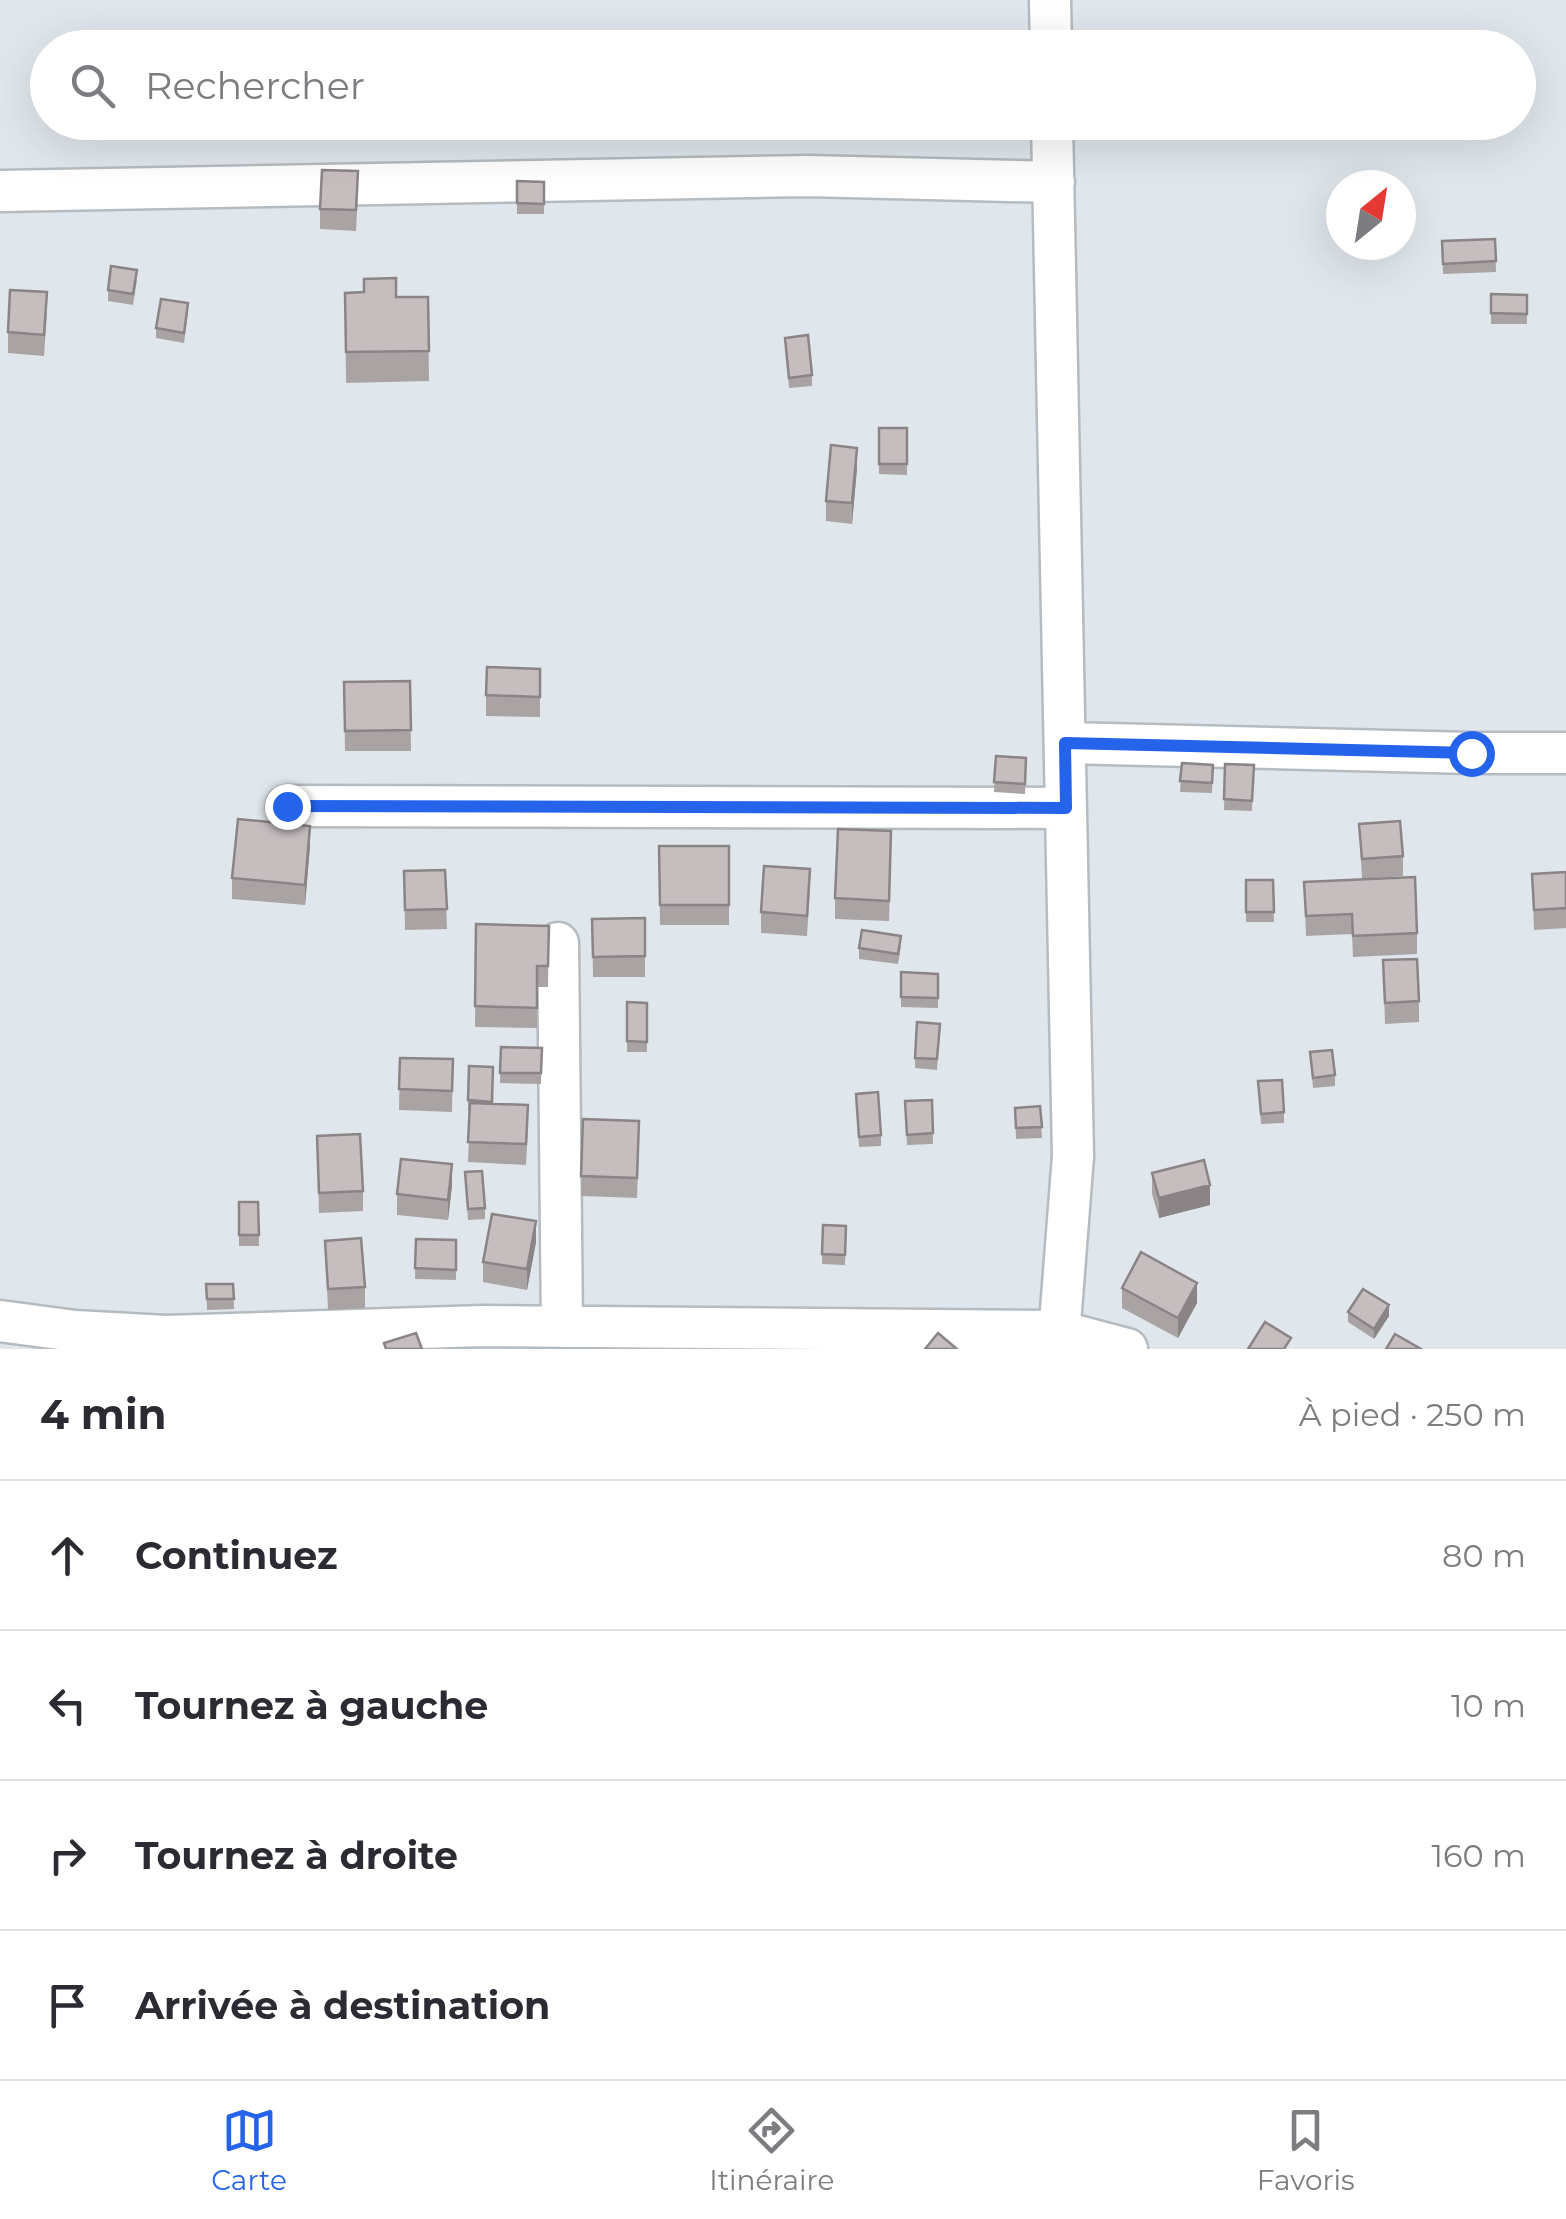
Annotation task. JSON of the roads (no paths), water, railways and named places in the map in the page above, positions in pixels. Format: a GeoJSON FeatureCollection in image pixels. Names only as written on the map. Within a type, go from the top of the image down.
{"type":"FeatureCollection","features":[{"type":"Feature","properties":{"kind":"street"},"geometry":{"type":"LineString","coordinates":[[1050,0],[1051,30]]}},
{"type":"Feature","properties":{"kind":"street"},"geometry":{"type":"LineString","coordinates":[[1053,140],[1073,1156],[1059,1340]]}},
{"type":"Feature","properties":{"kind":"street"},"geometry":{"type":"LineString","coordinates":[[0,191],[808,176],[1054,182]]}},
{"type":"Feature","properties":{"kind":"street"},"geometry":{"type":"LineString","coordinates":[[1065,743],[1566,753]]}},
{"type":"Feature","properties":{"kind":"street"},"geometry":{"type":"LineString","coordinates":[[287,806],[1066,808]]}},
{"type":"Feature","properties":{"kind":"street"},"geometry":{"type":"LineString","coordinates":[[558,943],[562,1327]]}},
{"type":"Feature","properties":{"kind":"street"},"geometry":{"type":"LineString","coordinates":[[0,1321],[74,1331],[166,1336],[562,1327],[1059,1340],[1127,1349]]}}]}
